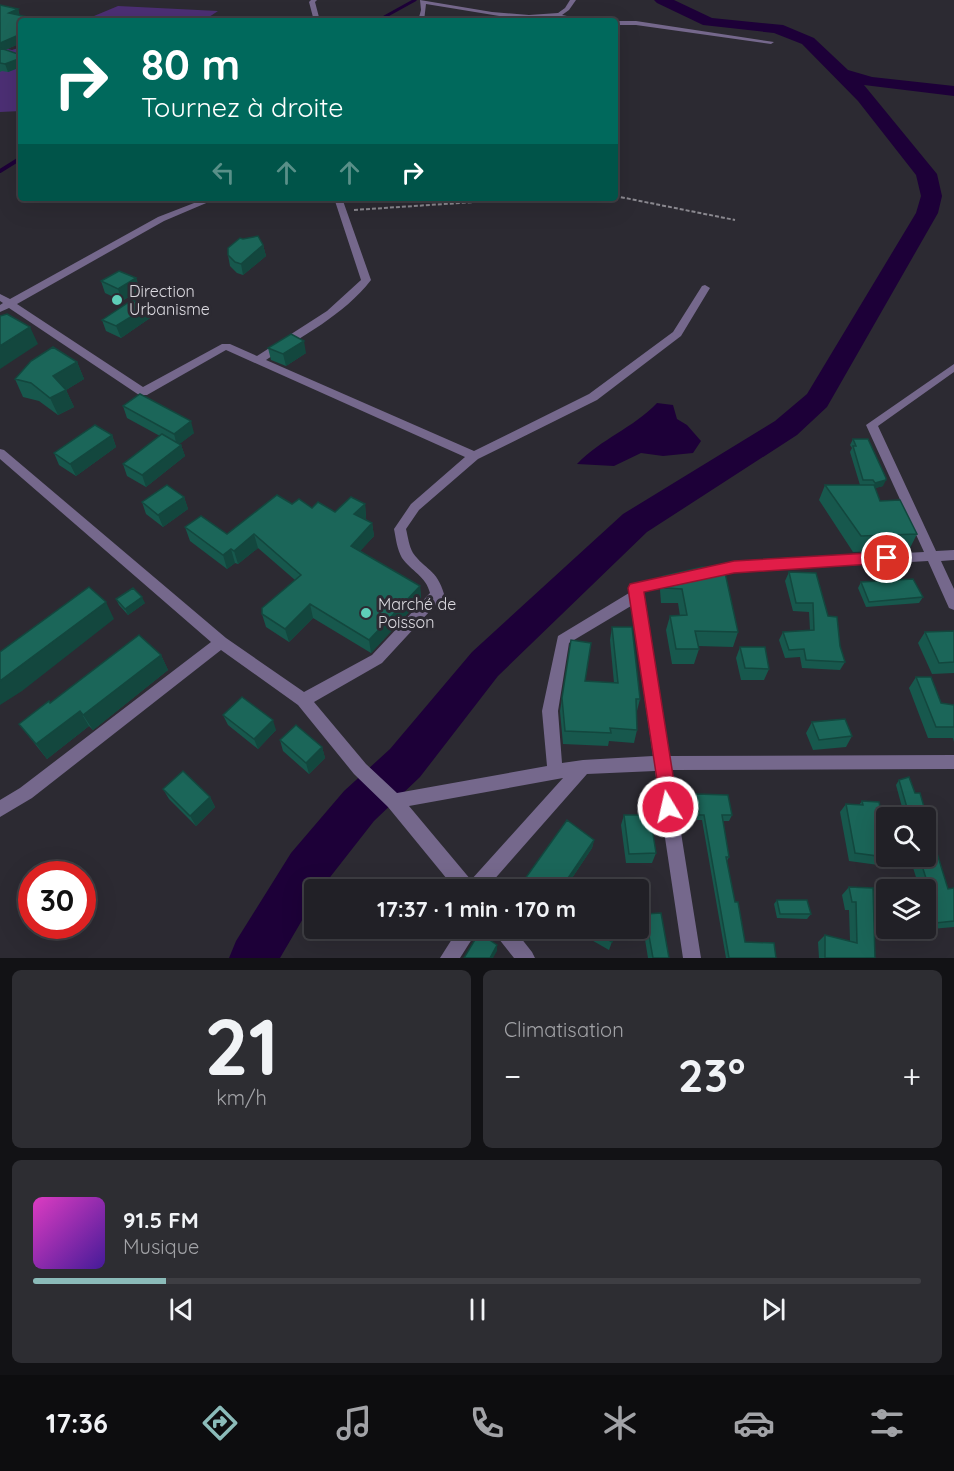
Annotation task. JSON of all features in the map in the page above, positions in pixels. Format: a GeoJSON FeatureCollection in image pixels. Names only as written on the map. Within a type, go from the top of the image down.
{"type":"FeatureCollection","features":[{"type":"Feature","properties":{"kind":"street"},"geometry":{"type":"LineString","coordinates":[[314,0],[312,2],[316,18]]}},
{"type":"Feature","properties":{"kind":"street"},"geometry":{"type":"LineString","coordinates":[[556,16],[564,13],[573,0]]}},
{"type":"Feature","properties":{"kind":"street"},"geometry":{"type":"LineString","coordinates":[[421,18],[423,1],[526,17],[569,18]]}},
{"type":"Feature","properties":{"kind":"street"},"geometry":{"type":"LineString","coordinates":[[618,22],[692,29],[771,42]]}},
{"type":"Feature","properties":{"kind":"street"},"geometry":{"type":"LineString","coordinates":[[206,201],[161,219],[3,303],[143,392],[226,346],[474,456]]}},
{"type":"Feature","properties":{"kind":"street"},"geometry":{"type":"LineString","coordinates":[[258,360],[340,305],[366,280],[339,201]]}},
{"type":"Feature","properties":{"kind":"street"},"geometry":{"type":"LineString","coordinates":[[303,700],[377,659],[437,594],[435,582],[427,571],[407,556],[400,530],[415,507],[474,456],[593,397],[677,334],[705,288]]}},
{"type":"Feature","properties":{"kind":"street"},"geometry":{"type":"LineString","coordinates":[[954,366],[872,425],[954,604]]}},
{"type":"Feature","properties":{"kind":"street"},"geometry":{"type":"LineString","coordinates":[[0,453],[221,642],[303,700],[360,769],[394,801],[459,879]]}},
{"type":"Feature","properties":{"kind":"street"},"geometry":{"type":"LineString","coordinates":[[692,958],[635,588],[734,567],[954,555]]}},
{"type":"Feature","properties":{"kind":"street"},"geometry":{"type":"LineString","coordinates":[[555,772],[550,711],[563,640],[636,596]]}},
{"type":"Feature","properties":{"kind":"street"},"geometry":{"type":"LineString","coordinates":[[0,809],[26,793],[221,642]]}},
{"type":"Feature","properties":{"kind":"street"},"geometry":{"type":"LineString","coordinates":[[394,801],[583,767],[662,763],[954,762]]}},
{"type":"Feature","properties":{"kind":"street"},"geometry":{"type":"LineString","coordinates":[[483,879],[583,767]]}},
{"type":"Feature","properties":{"kind":"street"},"geometry":{"type":"LineString","coordinates":[[449,958],[462,939]]}},
{"type":"Feature","properties":{"kind":"street"},"geometry":{"type":"LineString","coordinates":[[510,939],[526,958]]}},
{"type":"Feature","properties":{"kind":"path"},"geometry":{"type":"LineString","coordinates":[[618,197],[735,220]]}},
{"type":"Feature","properties":{"kind":"path"},"geometry":{"type":"LineString","coordinates":[[342,211],[490,201]]}},
{"type":"Feature","properties":{"kind":"shaded area"},"geometry":{"type":"Polygon","coordinates":[[[118,6],[218,11],[208,18],[89,18],[118,6]]]}},
{"type":"Feature","properties":{"kind":"shaded area"},"geometry":{"type":"Polygon","coordinates":[[[0,47],[12,50],[18,48],[18,111],[0,112],[0,47]]]}},
{"type":"Feature","properties":{"kind":"shaded area"},"geometry":{"type":"Polygon","coordinates":[[[657,403],[673,405],[677,419],[687,425],[701,441],[693,453],[663,456],[641,453],[614,466],[577,464],[597,447],[637,420],[657,403]]]}},
{"type":"Feature","properties":{"kind":"building"},"geometry":{"type":"Polygon","coordinates":[[[0,5],[18,9],[9,13],[32,18],[18,18],[18,35],[0,43],[0,5]]]}},
{"type":"Feature","properties":{"kind":"building"},"geometry":{"type":"Polygon","coordinates":[[[0,48],[18,54],[18,59],[5,64],[0,63],[0,48]]]}},
{"type":"Feature","properties":{"kind":"building"},"geometry":{"type":"Polygon","coordinates":[[[258,236],[263,245],[241,264],[228,255],[228,248],[240,238],[258,236]]]}},
{"type":"Feature","properties":{"kind":"building"},"geometry":{"type":"Polygon","coordinates":[[[119,271],[136,278],[118,289],[101,281],[119,271]]]}},
{"type":"Feature","properties":{"kind":"building"},"geometry":{"type":"Polygon","coordinates":[[[132,300],[147,307],[116,326],[102,320],[132,300]]]}},
{"type":"Feature","properties":{"kind":"building"},"geometry":{"type":"Polygon","coordinates":[[[7,314],[30,327],[0,346],[0,316],[7,314]]]}},
{"type":"Feature","properties":{"kind":"building"},"geometry":{"type":"Polygon","coordinates":[[[291,334],[304,341],[283,354],[268,348],[291,334]]]}},
{"type":"Feature","properties":{"kind":"building"},"geometry":{"type":"Polygon","coordinates":[[[53,347],[77,362],[53,376],[66,390],[50,398],[31,383],[15,379],[31,361],[53,347]]]}},
{"type":"Feature","properties":{"kind":"building"},"geometry":{"type":"Polygon","coordinates":[[[140,394],[191,421],[174,434],[123,406],[140,394]]]}},
{"type":"Feature","properties":{"kind":"building"},"geometry":{"type":"Polygon","coordinates":[[[95,425],[112,435],[70,464],[54,453],[95,425]]]}},
{"type":"Feature","properties":{"kind":"building"},"geometry":{"type":"Polygon","coordinates":[[[162,434],[181,445],[142,475],[123,464],[162,434]]]}},
{"type":"Feature","properties":{"kind":"building"},"geometry":{"type":"Polygon","coordinates":[[[853,439],[868,439],[886,480],[875,483],[873,480],[863,480],[853,439]]]}},
{"type":"Feature","properties":{"kind":"building"},"geometry":{"type":"Polygon","coordinates":[[[167,485],[184,497],[158,515],[142,502],[167,485]]]}},
{"type":"Feature","properties":{"kind":"building"},"geometry":{"type":"Polygon","coordinates":[[[825,485],[874,485],[880,501],[900,500],[917,534],[861,536],[825,485]]]}},
{"type":"Feature","properties":{"kind":"building"},"geometry":{"type":"Polygon","coordinates":[[[277,495],[292,504],[299,499],[312,508],[318,502],[335,512],[351,497],[365,504],[354,514],[372,523],[351,546],[420,586],[369,640],[310,604],[285,629],[262,614],[262,608],[301,575],[254,534],[234,551],[231,549],[223,555],[185,527],[201,516],[227,534],[277,495]]]}},
{"type":"Feature","properties":{"kind":"building"},"geometry":{"type":"Polygon","coordinates":[[[702,567],[724,568],[738,632],[695,631],[699,649],[676,649],[670,616],[687,615],[682,589],[665,588],[663,576],[702,567]]]}},
{"type":"Feature","properties":{"kind":"building"},"geometry":{"type":"Polygon","coordinates":[[[789,572],[816,573],[828,616],[837,617],[840,646],[845,662],[806,660],[804,649],[789,650],[783,632],[814,630],[813,603],[796,603],[789,572]]]}},
{"type":"Feature","properties":{"kind":"building"},"geometry":{"type":"Polygon","coordinates":[[[913,579],[923,597],[869,602],[861,582],[913,579]]]}},
{"type":"Feature","properties":{"kind":"building"},"geometry":{"type":"Polygon","coordinates":[[[89,587],[106,602],[0,681],[0,652],[89,587]]]}},
{"type":"Feature","properties":{"kind":"building"},"geometry":{"type":"Polygon","coordinates":[[[133,588],[142,597],[125,609],[116,599],[133,588]]]}},
{"type":"Feature","properties":{"kind":"building"},"geometry":{"type":"Polygon","coordinates":[[[612,627],[632,627],[640,699],[636,699],[637,730],[610,728],[611,733],[565,731],[562,698],[571,640],[591,643],[585,681],[618,683],[612,627]]]}},
{"type":"Feature","properties":{"kind":"building"},"geometry":{"type":"Polygon","coordinates":[[[954,631],[954,662],[939,663],[925,632],[954,631]]]}},
{"type":"Feature","properties":{"kind":"building"},"geometry":{"type":"Polygon","coordinates":[[[139,635],[161,655],[83,715],[80,711],[36,744],[19,724],[139,635]]]}},
{"type":"Feature","properties":{"kind":"building"},"geometry":{"type":"Polygon","coordinates":[[[740,647],[765,647],[769,669],[745,668],[740,647]]]}},
{"type":"Feature","properties":{"kind":"building"},"geometry":{"type":"Polygon","coordinates":[[[916,677],[931,677],[941,703],[954,705],[954,727],[936,727],[916,677]]]}},
{"type":"Feature","properties":{"kind":"building"},"geometry":{"type":"Polygon","coordinates":[[[242,697],[273,720],[254,739],[223,715],[242,697]]]}},
{"type":"Feature","properties":{"kind":"building"},"geometry":{"type":"Polygon","coordinates":[[[845,719],[852,736],[819,740],[812,722],[845,719]]]}},
{"type":"Feature","properties":{"kind":"building"},"geometry":{"type":"Polygon","coordinates":[[[296,725],[322,747],[306,763],[280,740],[296,725]]]}},
{"type":"Feature","properties":{"kind":"building"},"geometry":{"type":"Polygon","coordinates":[[[183,771],[210,797],[190,816],[163,789],[183,771]]]}},
{"type":"Feature","properties":{"kind":"building"},"geometry":{"type":"Polygon","coordinates":[[[909,777],[915,793],[920,793],[924,807],[907,807],[899,780],[909,777]]]}},
{"type":"Feature","properties":{"kind":"building"},"geometry":{"type":"Polygon","coordinates":[[[696,794],[728,795],[732,815],[722,815],[729,857],[726,857],[735,902],[738,902],[745,942],[774,943],[776,958],[729,958],[704,815],[699,815],[696,794]]]}},
{"type":"Feature","properties":{"kind":"building"},"geometry":{"type":"Polygon","coordinates":[[[862,801],[879,802],[880,807],[876,807],[876,856],[855,853],[846,804],[863,805],[862,801]]]}},
{"type":"Feature","properties":{"kind":"building"},"geometry":{"type":"Polygon","coordinates":[[[624,815],[650,815],[656,853],[629,854],[624,815]]]}},
{"type":"Feature","properties":{"kind":"building"},"geometry":{"type":"Polygon","coordinates":[[[567,820],[594,840],[567,879],[525,879],[567,820]]]}},
{"type":"Feature","properties":{"kind":"building"},"geometry":{"type":"Polygon","coordinates":[[[936,850],[948,889],[954,888],[954,921],[936,923],[936,879],[926,879],[922,867],[936,867],[936,850]]]}},
{"type":"Feature","properties":{"kind":"building"},"geometry":{"type":"Polygon","coordinates":[[[849,887],[873,888],[875,958],[825,958],[825,935],[857,943],[856,902],[852,902],[849,887]]]}},
{"type":"Feature","properties":{"kind":"building"},"geometry":{"type":"Polygon","coordinates":[[[777,900],[807,900],[811,914],[780,914],[777,900]]]}},
{"type":"Feature","properties":{"kind":"building"},"geometry":{"type":"Polygon","coordinates":[[[661,913],[669,958],[653,958],[649,936],[649,914],[661,913]]]}},
{"type":"Feature","properties":{"kind":"building"},"geometry":{"type":"Polygon","coordinates":[[[475,939],[488,939],[497,945],[490,958],[464,958],[475,939]]]}},
{"type":"Feature","properties":{"kind":"waterway"},"geometry":{"type":"LineString","coordinates":[[382,18],[415,0]]}},
{"type":"Feature","properties":{"kind":"waterway"},"geometry":{"type":"LineString","coordinates":[[253,958],[307,869],[359,806],[405,763],[485,664],[635,523],[786,428],[817,400],[927,213],[931,201],[931,189],[926,174],[865,97],[808,41],[777,28],[709,22],[662,0]]}},
{"type":"Feature","properties":{"kind":"waterway"},"geometry":{"type":"LineString","coordinates":[[842,74],[871,82],[954,91]]}},
{"type":"Feature","properties":{"kind":"waterway"},"geometry":{"type":"LineString","coordinates":[[0,171],[18,160]]}},
{"type":"Feature","properties":{"kind":"place","name":"Direction Urbanisme"},"geometry":{"type":"Point","coordinates":[117,300]}},
{"type":"Feature","properties":{"kind":"place","name":"Marché de Poisson"},"geometry":{"type":"Point","coordinates":[366,613]}},
{"type":"Feature","properties":{"kind":"route"},"geometry":{"type":"LineString","coordinates":[[668,807],[635,588],[734,567],[887,558]]}}]}
